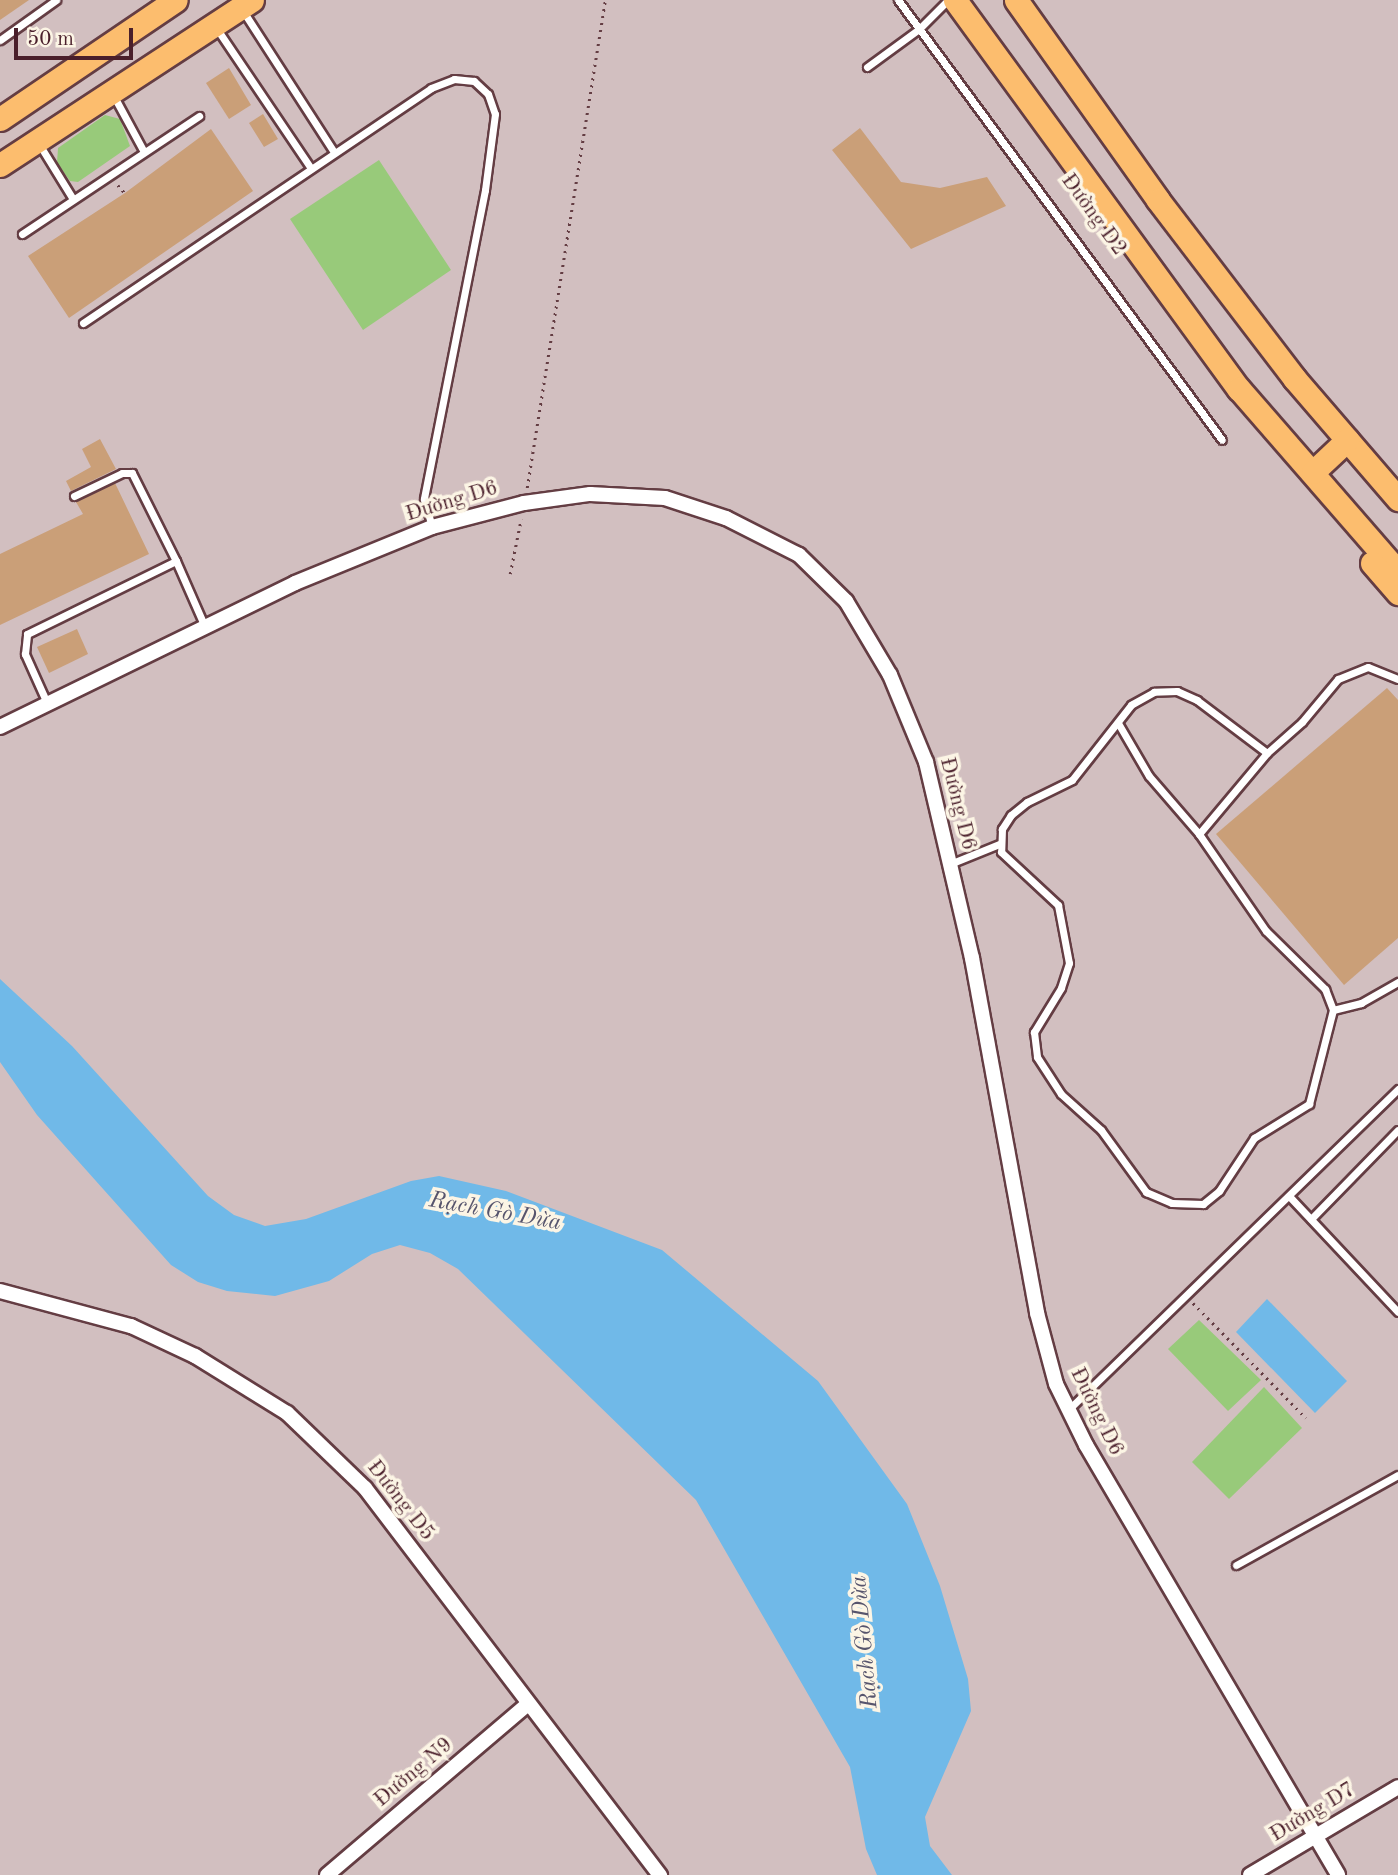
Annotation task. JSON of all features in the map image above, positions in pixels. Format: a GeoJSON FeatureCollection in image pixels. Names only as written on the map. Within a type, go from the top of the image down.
{"type":"FeatureCollection","features":[{"type":"Feature","properties":{"kind":"main road"},"geometry":{"type":"LineString","coordinates":[[0,102],[154,0]]}},
{"type":"Feature","properties":{"kind":"main road"},"geometry":{"type":"LineString","coordinates":[[0,119],[176,0]]}},
{"type":"Feature","properties":{"kind":"main road","name":"Đường D2"},"geometry":{"type":"LineString","coordinates":[[955,0],[1239,388],[1360,524],[1398,572]]}},
{"type":"Feature","properties":{"kind":"main road"},"geometry":{"type":"LineString","coordinates":[[1016,0],[1136,170],[1317,404],[1396,495]]}},
{"type":"Feature","properties":{"kind":"main road"},"geometry":{"type":"LineString","coordinates":[[1033,0],[1069,52],[1068,74]]}},
{"type":"Feature","properties":{"kind":"main road"},"geometry":{"type":"LineString","coordinates":[[0,165],[246,4]]}},
{"type":"Feature","properties":{"kind":"main road"},"geometry":{"type":"LineString","coordinates":[[46,135],[72,132],[185,56],[205,31]]}},
{"type":"Feature","properties":{"kind":"main road"},"geometry":{"type":"LineString","coordinates":[[1313,472],[1347,440]]}},
{"type":"Feature","properties":{"kind":"main road","name":"Đường D2"},"geometry":{"type":"LineString","coordinates":[[1360,524],[1365,554],[1398,593]]}},
{"type":"Feature","properties":{"kind":"street","name":"Đường D6"},"geometry":{"type":"LineString","coordinates":[[0,727],[295,583],[432,527],[524,503],[590,494],[665,498],[726,518],[799,555],[846,601],[890,675],[926,762],[950,864],[1037,1313],[1056,1384],[1338,1875]]}},
{"type":"Feature","properties":{"kind":"street","name":"Đường D5"},"geometry":{"type":"LineString","coordinates":[[0,1291],[131,1326],[216,1367],[287,1413],[365,1488],[660,1875]]}},
{"type":"Feature","properties":{"kind":"street","name":"Đường N9"},"geometry":{"type":"LineString","coordinates":[[327,1875],[528,1704]]}},
{"type":"Feature","properties":{"kind":"street","name":"Đường D7"},"geometry":{"type":"LineString","coordinates":[[1250,1875],[1398,1787]]}},
{"type":"Feature","properties":{"kind":"lane"},"geometry":{"type":"LineString","coordinates":[[0,40],[56,0]]}},
{"type":"Feature","properties":{"kind":"lane"},"geometry":{"type":"LineString","coordinates":[[898,0],[1222,440]]}},
{"type":"Feature","properties":{"kind":"lane"},"geometry":{"type":"LineString","coordinates":[[867,67],[919,29],[948,0]]}},
{"type":"Feature","properties":{"kind":"lane"},"geometry":{"type":"LineString","coordinates":[[246,4],[334,152]]}},
{"type":"Feature","properties":{"kind":"lane"},"geometry":{"type":"LineString","coordinates":[[205,31],[310,167]]}},
{"type":"Feature","properties":{"kind":"lane"},"geometry":{"type":"LineString","coordinates":[[83,323],[310,167],[443,81],[474,81],[492,104],[485,190],[424,499],[432,527]]}},
{"type":"Feature","properties":{"kind":"lane"},"geometry":{"type":"LineString","coordinates":[[117,102],[143,150]]}},
{"type":"Feature","properties":{"kind":"lane"},"geometry":{"type":"LineString","coordinates":[[22,234],[143,150],[199,116]]}},
{"type":"Feature","properties":{"kind":"lane"},"geometry":{"type":"LineString","coordinates":[[46,135],[73,199]]}},
{"type":"Feature","properties":{"kind":"lane"},"geometry":{"type":"LineString","coordinates":[[74,496],[122,473],[132,473],[205,627]]}},
{"type":"Feature","properties":{"kind":"lane"},"geometry":{"type":"LineString","coordinates":[[48,704],[25,654],[27,634],[176,561]]}},
{"type":"Feature","properties":{"kind":"lane"},"geometry":{"type":"LineString","coordinates":[[1199,834],[1266,753],[1302,722],[1330,686],[1353,670],[1376,668],[1398,679]]}},
{"type":"Feature","properties":{"kind":"lane"},"geometry":{"type":"LineString","coordinates":[[1118,723],[1150,776],[1199,834],[1266,931],[1325,989],[1333,1010],[1316,1086],[1304,1110],[1254,1138],[1219,1191],[1203,1204],[1156,1199],[1135,1183],[1101,1129],[1061,1094],[1037,1057],[1034,1032],[1068,975],[1064,931],[1058,905],[1004,859],[999,844],[1006,822],[1018,807],[1080,773],[1118,723],[1138,699],[1177,691],[1198,700],[1266,753]]}},
{"type":"Feature","properties":{"kind":"lane"},"geometry":{"type":"LineString","coordinates":[[950,864],[999,844]]}},
{"type":"Feature","properties":{"kind":"lane"},"geometry":{"type":"LineString","coordinates":[[1333,1010],[1361,1003],[1398,982]]}},
{"type":"Feature","properties":{"kind":"lane"},"geometry":{"type":"LineString","coordinates":[[1069,1409],[1398,1089]]}},
{"type":"Feature","properties":{"kind":"lane"},"geometry":{"type":"LineString","coordinates":[[1311,1219],[1398,1131]]}},
{"type":"Feature","properties":{"kind":"lane"},"geometry":{"type":"LineString","coordinates":[[1289,1196],[1398,1312]]}},
{"type":"Feature","properties":{"kind":"lane"},"geometry":{"type":"LineString","coordinates":[[1236,1565],[1398,1475]]}},
{"type":"Feature","properties":{"kind":"path"},"geometry":{"type":"LineString","coordinates":[[510,574],[524,503],[605,0]]}},
{"type":"Feature","properties":{"kind":"path"},"geometry":{"type":"LineString","coordinates":[[1185,1296],[1307,1418]]}},
{"type":"Feature","properties":{"kind":"shaded area"},"geometry":{"type":"Polygon","coordinates":[[[0,0],[1398,0],[1398,1875],[0,1875],[0,0]]]}},
{"type":"Feature","properties":{"kind":"green space"},"geometry":{"type":"Polygon","coordinates":[[[105,115],[120,119],[130,146],[78,182],[70,181],[57,163],[58,148],[105,115]]]}},
{"type":"Feature","properties":{"kind":"green space"},"geometry":{"type":"Polygon","coordinates":[[[379,160],[451,270],[363,330],[290,219],[379,160]]]}},
{"type":"Feature","properties":{"kind":"green space"},"geometry":{"type":"Polygon","coordinates":[[[1199,1320],[1261,1380],[1228,1411],[1168,1349],[1199,1320]]]}},
{"type":"Feature","properties":{"kind":"green space"},"geometry":{"type":"Polygon","coordinates":[[[1264,1387],[1302,1428],[1229,1499],[1192,1462],[1264,1387]]]}},
{"type":"Feature","properties":{"kind":"water","name":"Rạch Gò Dừa"},"geometry":{"type":"Polygon","coordinates":[[[0,979],[72,1046],[208,1196],[234,1215],[265,1226],[306,1219],[411,1181],[439,1176],[506,1191],[662,1250],[818,1381],[907,1504],[940,1586],[968,1679],[971,1711],[925,1817],[930,1846],[952,1875],[877,1875],[866,1849],[850,1767],[696,1500],[458,1269],[430,1253],[400,1245],[372,1254],[329,1281],[275,1296],[227,1291],[198,1282],[171,1265],[37,1115],[0,1062],[0,979]]]}},
{"type":"Feature","properties":{"kind":"water"},"geometry":{"type":"Polygon","coordinates":[[[1267,1299],[1347,1381],[1315,1413],[1236,1332],[1267,1299]]]}},
{"type":"Feature","properties":{"kind":"building"},"geometry":{"type":"Polygon","coordinates":[[[0,0],[29,0],[0,20],[0,0]]]}},
{"type":"Feature","properties":{"kind":"building"},"geometry":{"type":"Polygon","coordinates":[[[229,68],[251,105],[229,119],[206,83],[229,68]]]}},
{"type":"Feature","properties":{"kind":"building"},"geometry":{"type":"Polygon","coordinates":[[[263,114],[278,139],[264,147],[249,123],[263,114]]]}},
{"type":"Feature","properties":{"kind":"building"},"geometry":{"type":"Polygon","coordinates":[[[860,128],[901,182],[940,188],[987,177],[1006,206],[911,249],[832,150],[860,128]]]}},
{"type":"Feature","properties":{"kind":"building"},"geometry":{"type":"Polygon","coordinates":[[[211,129],[253,191],[69,318],[28,256],[125,193],[211,129]]]}},
{"type":"Feature","properties":{"kind":"building"},"geometry":{"type":"Polygon","coordinates":[[[100,439],[116,469],[71,491],[66,481],[91,467],[82,449],[100,439]]]}},
{"type":"Feature","properties":{"kind":"building"},"geometry":{"type":"Polygon","coordinates":[[[115,483],[149,554],[0,625],[0,554],[83,514],[76,502],[115,483]]]}},
{"type":"Feature","properties":{"kind":"building"},"geometry":{"type":"Polygon","coordinates":[[[77,629],[88,654],[49,673],[37,647],[77,629]]]}},
{"type":"Feature","properties":{"kind":"building"},"geometry":{"type":"Polygon","coordinates":[[[1387,688],[1398,700],[1398,938],[1344,985],[1216,834],[1387,688]]]}}]}
